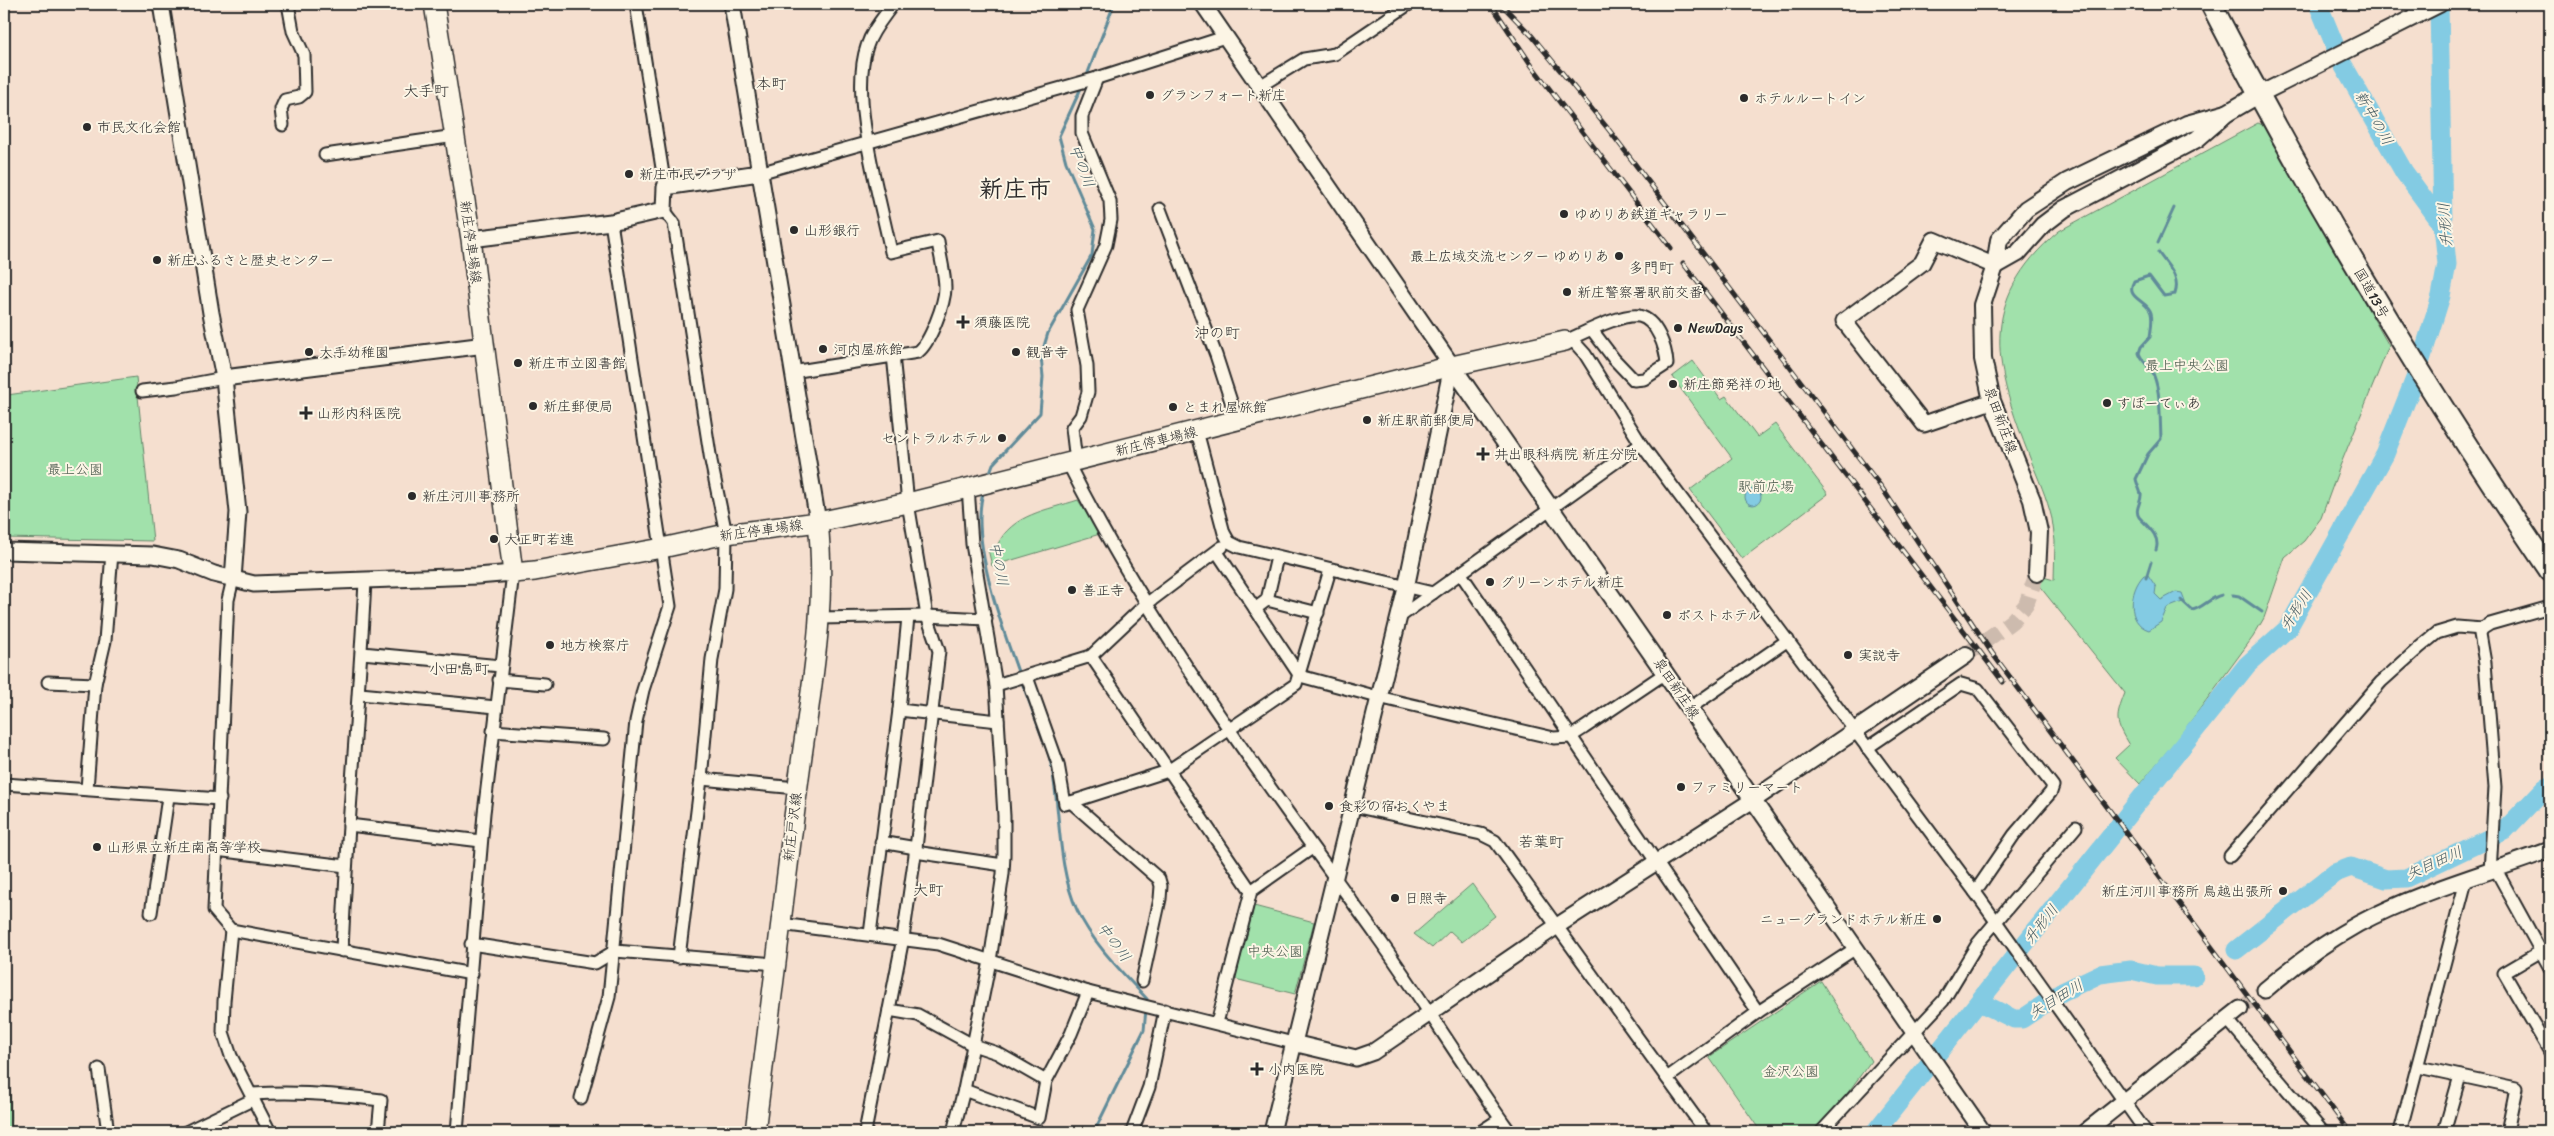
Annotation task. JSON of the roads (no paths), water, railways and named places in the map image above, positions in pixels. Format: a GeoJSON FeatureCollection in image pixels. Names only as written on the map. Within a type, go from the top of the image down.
{"type":"FeatureCollection","features":[{"type":"Feature","properties":{"kind":"highway","name":"国道13号"},"geometry":{"type":"LineString","coordinates":[[2210,4],[2258,95],[2395,333],[2436,400],[2550,571]]}},
{"type":"Feature","properties":{"kind":"main road","name":"新庄停車場線"},"geometry":{"type":"LineString","coordinates":[[434,4],[471,240],[513,573],[535,572],[726,534],[818,522],[908,503],[1452,366],[1565,341]]}},
{"type":"Feature","properties":{"kind":"main road","name":"泉田新庄線"},"geometry":{"type":"LineString","coordinates":[[1995,266],[2018,253],[2043,225],[2064,209],[2197,139],[2228,113],[2258,95]]}},
{"type":"Feature","properties":{"kind":"main road","name":"泉田新庄線"},"geometry":{"type":"LineString","coordinates":[[2037,573],[2040,552],[2039,532],[2032,500],[1992,400],[1983,359],[1981,339],[1982,305],[1995,266],[1999,240],[2026,209],[2067,182],[2187,124],[2228,113]]}},
{"type":"Feature","properties":{"kind":"main road","name":"泉田新庄線"},"geometry":{"type":"LineString","coordinates":[[1452,366],[1667,672],[1753,800]]}},
{"type":"Feature","properties":{"kind":"main road","name":"新庄戸沢線"},"geometry":{"type":"LineString","coordinates":[[755,1132],[797,788],[816,668],[821,551],[818,522]]}},
{"type":"Feature","properties":{"kind":"main road"},"geometry":{"type":"LineString","coordinates":[[1753,800],[1966,655]]}},
{"type":"Feature","properties":{"kind":"street"},"geometry":{"type":"LineString","coordinates":[[161,4],[224,378],[238,512],[233,579],[228,600],[214,910],[231,930],[472,974]]}},
{"type":"Feature","properties":{"kind":"street"},"geometry":{"type":"LineString","coordinates":[[284,125],[281,109],[285,100],[298,98],[305,92],[306,81],[304,55],[293,31],[288,4]]}},
{"type":"Feature","properties":{"kind":"street"},"geometry":{"type":"LineString","coordinates":[[636,4],[665,188],[664,210],[674,223],[711,462],[726,534],[725,589],[712,659],[701,780],[679,956]]}},
{"type":"Feature","properties":{"kind":"street"},"geometry":{"type":"LineString","coordinates":[[732,4],[818,522]]}},
{"type":"Feature","properties":{"kind":"street"},"geometry":{"type":"LineString","coordinates":[[792,372],[918,352],[924,347],[930,337],[945,291],[938,241],[891,252],[860,95],[860,75],[867,45],[893,4]]}},
{"type":"Feature","properties":{"kind":"street"},"geometry":{"type":"LineString","coordinates":[[1203,4],[1452,366],[1406,588],[1378,697],[1336,880],[1293,1042],[1272,1132]]}},
{"type":"Feature","properties":{"kind":"street"},"geometry":{"type":"LineString","coordinates":[[1260,86],[1304,59],[1335,54],[1409,4]]}},
{"type":"Feature","properties":{"kind":"street"},"geometry":{"type":"LineString","coordinates":[[2258,95],[2360,43],[2417,11],[2440,4]]}},
{"type":"Feature","properties":{"kind":"street"},"geometry":{"type":"LineString","coordinates":[[665,188],[760,173],[869,144],[1094,79],[1225,37]]}},
{"type":"Feature","properties":{"kind":"street"},"geometry":{"type":"LineString","coordinates":[[1094,79],[1082,116],[1082,133],[1110,201],[1111,220],[1106,244],[1077,310],[1087,366],[1088,392],[1081,416],[1072,428],[1072,462],[1146,605],[1230,730],[1429,1012],[1510,1132]]}},
{"type":"Feature","properties":{"kind":"street"},"geometry":{"type":"LineString","coordinates":[[325,155],[455,136]]}},
{"type":"Feature","properties":{"kind":"street"},"geometry":{"type":"LineString","coordinates":[[1160,209],[1216,355],[1237,420]]}},
{"type":"Feature","properties":{"kind":"street"},"geometry":{"type":"LineString","coordinates":[[471,240],[611,222],[664,210]]}},
{"type":"Feature","properties":{"kind":"street"},"geometry":{"type":"LineString","coordinates":[[581,1098],[609,997],[636,721],[642,690],[670,606],[611,222]]}},
{"type":"Feature","properties":{"kind":"street"},"geometry":{"type":"LineString","coordinates":[[1992,400],[1924,424],[1844,321],[1922,263],[1934,240],[1995,266]]}},
{"type":"Feature","properties":{"kind":"street"},"geometry":{"type":"LineString","coordinates":[[1565,341],[1592,330],[1637,316],[1645,319],[1653,326],[1661,341],[1667,364],[1644,379],[1634,380],[1614,359],[1592,330]]}},
{"type":"Feature","properties":{"kind":"street"},"geometry":{"type":"LineString","coordinates":[[1565,341],[1575,343],[1585,354],[1641,444],[1975,892],[2056,1009],[2146,1132]]}},
{"type":"Feature","properties":{"kind":"street"},"geometry":{"type":"LineString","coordinates":[[142,390],[485,345]]}},
{"type":"Feature","properties":{"kind":"street"},"geometry":{"type":"LineString","coordinates":[[866,1132],[902,938],[915,850],[938,651],[927,616],[908,503],[893,355]]}},
{"type":"Feature","properties":{"kind":"street"},"geometry":{"type":"LineString","coordinates":[[1197,431],[1224,533],[1230,542],[1239,547],[1277,557],[1433,593]]}},
{"type":"Feature","properties":{"kind":"street"},"geometry":{"type":"LineString","coordinates":[[1398,618],[1641,444]]}},
{"type":"Feature","properties":{"kind":"street"},"geometry":{"type":"LineString","coordinates":[[953,1132],[964,1090],[990,961],[1003,864],[1004,816],[996,685],[972,544],[980,484]]}},
{"type":"Feature","properties":{"kind":"street"},"geometry":{"type":"LineString","coordinates":[[996,685],[1091,656],[1146,605],[1230,542]]}},
{"type":"Feature","properties":{"kind":"street"},"geometry":{"type":"LineString","coordinates":[[4,551],[112,553],[166,557],[254,584],[365,581],[513,573],[481,841],[471,944],[472,974],[457,1132]]}},
{"type":"Feature","properties":{"kind":"street"},"geometry":{"type":"LineString","coordinates":[[1216,552],[1300,676],[1378,697],[1538,735],[1570,736],[1667,672]]}},
{"type":"Feature","properties":{"kind":"street"},"geometry":{"type":"LineString","coordinates":[[87,789],[95,684],[105,641],[112,553]]}},
{"type":"Feature","properties":{"kind":"street"},"geometry":{"type":"LineString","coordinates":[[1268,600],[1277,557]]}},
{"type":"Feature","properties":{"kind":"street"},"geometry":{"type":"LineString","coordinates":[[1026,677],[1058,764],[1066,804],[1168,771],[1296,684],[1300,676],[1330,570]]}},
{"type":"Feature","properties":{"kind":"street"},"geometry":{"type":"LineString","coordinates":[[1461,574],[1758,1012]]}},
{"type":"Feature","properties":{"kind":"street"},"geometry":{"type":"LineString","coordinates":[[342,951],[346,866],[360,694],[365,581]]}},
{"type":"Feature","properties":{"kind":"street"},"geometry":{"type":"LineString","coordinates":[[1255,608],[1268,600],[1318,613]]}},
{"type":"Feature","properties":{"kind":"street"},"geometry":{"type":"LineString","coordinates":[[2230,856],[2381,682],[2437,633],[2457,627],[2482,629],[2490,624],[2550,607]]}},
{"type":"Feature","properties":{"kind":"street"},"geometry":{"type":"LineString","coordinates":[[819,618],[927,616],[986,619]]}},
{"type":"Feature","properties":{"kind":"street"},"geometry":{"type":"LineString","coordinates":[[870,934],[899,710],[908,617]]}},
{"type":"Feature","properties":{"kind":"street"},"geometry":{"type":"LineString","coordinates":[[2482,629],[2480,634],[2495,788],[2492,845],[2493,871],[2546,948],[2550,968]]}},
{"type":"Feature","properties":{"kind":"street"},"geometry":{"type":"LineString","coordinates":[[1690,708],[1788,640]]}},
{"type":"Feature","properties":{"kind":"street"},"geometry":{"type":"LineString","coordinates":[[362,653],[501,666]]}},
{"type":"Feature","properties":{"kind":"street"},"geometry":{"type":"LineString","coordinates":[[1091,656],[1251,891]]}},
{"type":"Feature","properties":{"kind":"street"},"geometry":{"type":"LineString","coordinates":[[499,680],[545,684]]}},
{"type":"Feature","properties":{"kind":"street"},"geometry":{"type":"LineString","coordinates":[[48,682],[95,684]]}},
{"type":"Feature","properties":{"kind":"street"},"geometry":{"type":"LineString","coordinates":[[1867,748],[1960,684],[1968,684],[1978,689],[2053,786],[2051,792],[2014,835],[1975,892]]}},
{"type":"Feature","properties":{"kind":"street"},"geometry":{"type":"LineString","coordinates":[[360,694],[496,707]]}},
{"type":"Feature","properties":{"kind":"street"},"geometry":{"type":"LineString","coordinates":[[899,710],[998,721]]}},
{"type":"Feature","properties":{"kind":"street"},"geometry":{"type":"LineString","coordinates":[[494,731],[604,739]]}},
{"type":"Feature","properties":{"kind":"street"},"geometry":{"type":"LineString","coordinates":[[701,780],[797,788]]}},
{"type":"Feature","properties":{"kind":"street"},"geometry":{"type":"LineString","coordinates":[[4,784],[87,789],[168,797],[220,799]]}},
{"type":"Feature","properties":{"kind":"street"},"geometry":{"type":"LineString","coordinates":[[151,913],[168,797]]}},
{"type":"Feature","properties":{"kind":"street"},"geometry":{"type":"LineString","coordinates":[[780,924],[938,944],[1088,992],[1356,1058],[1373,1052],[1556,926],[1753,800],[1983,1132]]}},
{"type":"Feature","properties":{"kind":"street"},"geometry":{"type":"LineString","coordinates":[[1071,802],[1158,878],[1161,886],[1160,899],[1142,981]]}},
{"type":"Feature","properties":{"kind":"street"},"geometry":{"type":"LineString","coordinates":[[1353,806],[1481,834],[1495,841],[1706,1132]]}},
{"type":"Feature","properties":{"kind":"street"},"geometry":{"type":"LineString","coordinates":[[349,825],[481,841]]}},
{"type":"Feature","properties":{"kind":"street"},"geometry":{"type":"LineString","coordinates":[[1821,1132],[1943,1001],[1978,943],[1998,925],[2076,826]]}},
{"type":"Feature","properties":{"kind":"street"},"geometry":{"type":"LineString","coordinates":[[881,842],[915,850],[1003,864]]}},
{"type":"Feature","properties":{"kind":"street"},"geometry":{"type":"LineString","coordinates":[[1217,1023],[1251,891],[1312,848]]}},
{"type":"Feature","properties":{"kind":"street"},"geometry":{"type":"LineString","coordinates":[[216,850],[346,866]]}},
{"type":"Feature","properties":{"kind":"street"},"geometry":{"type":"LineString","coordinates":[[2265,990],[2294,965],[2359,924],[2407,902],[2550,850]]}},
{"type":"Feature","properties":{"kind":"street"},"geometry":{"type":"LineString","coordinates":[[2400,1132],[2419,1067],[2466,881]]}},
{"type":"Feature","properties":{"kind":"street"},"geometry":{"type":"LineString","coordinates":[[231,930],[223,1032],[231,1056],[270,1132]]}},
{"type":"Feature","properties":{"kind":"street"},"geometry":{"type":"LineString","coordinates":[[471,944],[595,962],[615,951],[775,964]]}},
{"type":"Feature","properties":{"kind":"street"},"geometry":{"type":"LineString","coordinates":[[1666,1078],[1758,1012],[1856,948]]}},
{"type":"Feature","properties":{"kind":"street"},"geometry":{"type":"LineString","coordinates":[[2546,948],[2504,973],[2550,1052]]}},
{"type":"Feature","properties":{"kind":"street"},"geometry":{"type":"LineString","coordinates":[[964,1090],[1039,1118],[1046,1081],[1071,1034],[1088,992]]}},
{"type":"Feature","properties":{"kind":"street"},"geometry":{"type":"LineString","coordinates":[[2091,1129],[2123,1100],[2240,1009]]}},
{"type":"Feature","properties":{"kind":"street"},"geometry":{"type":"LineString","coordinates":[[889,1010],[918,1015],[973,1045],[997,1053],[1046,1081]]}},
{"type":"Feature","properties":{"kind":"street"},"geometry":{"type":"LineString","coordinates":[[1132,1132],[1149,1087],[1165,1010]]}},
{"type":"Feature","properties":{"kind":"street"},"geometry":{"type":"LineString","coordinates":[[2228,1019],[2323,1132]]}},
{"type":"Feature","properties":{"kind":"street"},"geometry":{"type":"LineString","coordinates":[[2419,1067],[2516,1088],[2507,1132]]}},
{"type":"Feature","properties":{"kind":"street"},"geometry":{"type":"LineString","coordinates":[[99,1069],[108,1132]]}},
{"type":"Feature","properties":{"kind":"street"},"geometry":{"type":"LineString","coordinates":[[2444,1132],[2460,1076]]}},
{"type":"Feature","properties":{"kind":"street"},"geometry":{"type":"LineString","coordinates":[[186,1132],[253,1096],[296,1091],[331,1093],[381,1100],[378,1132]]}},
{"type":"Feature","properties":{"kind":"street"},"geometry":{"type":"LineString","coordinates":[[1480,1132],[1500,1118]]}},
{"type":"Feature","properties":{"kind":"water"},"geometry":{"type":"Polygon","coordinates":[[[1753,489],[1759,491],[1761,497],[1759,503],[1753,505],[1747,503],[1745,497],[1747,491],[1753,489]]]}},
{"type":"Feature","properties":{"kind":"water"},"geometry":{"type":"Polygon","coordinates":[[[2144,575],[2148,575],[2156,587],[2155,594],[2161,600],[2176,592],[2182,593],[2185,601],[2167,608],[2161,622],[2149,630],[2136,621],[2132,606],[2135,589],[2144,575]]]}},
{"type":"Feature","properties":{"kind":"waterway","name":"中の川"},"geometry":{"type":"LineString","coordinates":[[1086,78],[1114,4]]}},
{"type":"Feature","properties":{"kind":"waterway","name":"新中の川"},"geometry":{"type":"LineString","coordinates":[[2318,4],[2342,63],[2404,172],[2443,225]]}},
{"type":"Feature","properties":{"kind":"waterway","name":"升形川"},"geometry":{"type":"LineString","coordinates":[[1875,1132],[2247,665],[2288,628],[2385,454],[2416,376],[2441,296],[2447,264],[2443,225],[2439,4]]}},
{"type":"Feature","properties":{"kind":"waterway","name":"中の川"},"geometry":{"type":"LineString","coordinates":[[989,475],[993,464],[1040,413],[1043,377],[1041,356],[1048,333],[1092,255],[1095,229],[1066,162],[1059,136],[1082,86]]}},
{"type":"Feature","properties":{"kind":"waterway"},"geometry":{"type":"LineString","coordinates":[[2158,243],[2174,208]]}},
{"type":"Feature","properties":{"kind":"waterway"},"geometry":{"type":"LineString","coordinates":[[2156,550],[2157,540],[2138,514],[2141,494],[2136,479],[2148,454],[2161,439],[2160,407],[2156,383],[2153,373],[2139,353],[2141,347],[2150,337],[2152,316],[2146,305],[2134,296],[2132,287],[2134,281],[2149,276],[2164,296],[2175,294],[2175,276],[2158,252]]}},
{"type":"Feature","properties":{"kind":"waterway","name":"中の川"},"geometry":{"type":"LineString","coordinates":[[984,490],[980,514],[987,575],[1007,641],[1050,758],[1063,858],[1071,893],[1077,910],[1091,934],[1147,999],[1146,1003]]}},
{"type":"Feature","properties":{"kind":"waterway"},"geometry":{"type":"LineString","coordinates":[[2146,578],[2151,562]]}},
{"type":"Feature","properties":{"kind":"waterway"},"geometry":{"type":"LineString","coordinates":[[2181,600],[2192,610],[2222,595]]}},
{"type":"Feature","properties":{"kind":"waterway"},"geometry":{"type":"LineString","coordinates":[[2233,595],[2239,596],[2262,612]]}},
{"type":"Feature","properties":{"kind":"waterway","name":"矢目田川"},"geometry":{"type":"LineString","coordinates":[[2236,950],[2335,873],[2351,867],[2386,879],[2406,878],[2504,831],[2545,788],[2550,786]]}},
{"type":"Feature","properties":{"kind":"waterway","name":"矢目田川"},"geometry":{"type":"LineString","coordinates":[[1979,1002],[2014,1019],[2022,1019],[2062,992],[2100,974],[2131,970],[2157,976],[2194,976]]}},
{"type":"Feature","properties":{"kind":"waterway","name":"中の川"},"geometry":{"type":"LineString","coordinates":[[1094,1132],[1144,1030],[1146,1009]]}},
{"type":"Feature","properties":{"kind":"tunnel"},"geometry":{"type":"LineString","coordinates":[[1966,655],[2012,621],[2026,605],[2037,573]]}},
{"type":"Feature","properties":{"kind":"tunnel"},"geometry":{"type":"LineString","coordinates":[[2240,1009],[2265,990]]}},
{"type":"Feature","properties":{"kind":"railway"},"geometry":{"type":"LineString","coordinates":[[1491,4],[1532,66],[1671,248]]}},
{"type":"Feature","properties":{"kind":"railway"},"geometry":{"type":"LineString","coordinates":[[1501,4],[1532,36],[1609,130],[1882,488],[1992,653],[2350,1132]]}},
{"type":"Feature","properties":{"kind":"railway"},"geometry":{"type":"LineString","coordinates":[[1683,263],[2003,682]]}},
{"type":"Feature","properties":{"kind":"place","name":"グランフォート新庄"},"geometry":{"type":"Point","coordinates":[1150,95]}},
{"type":"Feature","properties":{"kind":"place","name":"ホテルルートイン"},"geometry":{"type":"Point","coordinates":[1744,98]}},
{"type":"Feature","properties":{"kind":"place","name":"市民文化会館"},"geometry":{"type":"Point","coordinates":[87,127]}},
{"type":"Feature","properties":{"kind":"place","name":"新庄市民プラザ"},"geometry":{"type":"Point","coordinates":[629,174]}},
{"type":"Feature","properties":{"kind":"place","name":"ゆめりあ鉄道ギャラリー"},"geometry":{"type":"Point","coordinates":[1564,214]}},
{"type":"Feature","properties":{"kind":"place","name":"山形銀行"},"geometry":{"type":"Point","coordinates":[794,230]}},
{"type":"Feature","properties":{"kind":"place","name":"最上広域交流センター ゆめりあ"},"geometry":{"type":"Point","coordinates":[1619,256]}},
{"type":"Feature","properties":{"kind":"place","name":"新庄ふるさと歴史センター"},"geometry":{"type":"Point","coordinates":[157,260]}},
{"type":"Feature","properties":{"kind":"place","name":"新庄警察署駅前交番"},"geometry":{"type":"Point","coordinates":[1567,292]}},
{"type":"Feature","properties":{"kind":"place","name":"須藤医院"},"geometry":{"type":"Point","coordinates":[963,322]}},
{"type":"Feature","properties":{"kind":"place","name":"NewDays"},"geometry":{"type":"Point","coordinates":[1678,328]}},
{"type":"Feature","properties":{"kind":"place","name":"河内屋旅館"},"geometry":{"type":"Point","coordinates":[823,349]}},
{"type":"Feature","properties":{"kind":"place","name":"大手幼稚園"},"geometry":{"type":"Point","coordinates":[309,352]}},
{"type":"Feature","properties":{"kind":"place","name":"観音寺"},"geometry":{"type":"Point","coordinates":[1016,352]}},
{"type":"Feature","properties":{"kind":"place","name":"新庄市立図書館"},"geometry":{"type":"Point","coordinates":[518,363]}},
{"type":"Feature","properties":{"kind":"place","name":"新庄節発祥の地"},"geometry":{"type":"Point","coordinates":[1673,384]}},
{"type":"Feature","properties":{"kind":"place","name":"すぽーてぃあ"},"geometry":{"type":"Point","coordinates":[2107,403]}},
{"type":"Feature","properties":{"kind":"place","name":"新庄郵便局"},"geometry":{"type":"Point","coordinates":[533,406]}},
{"type":"Feature","properties":{"kind":"place","name":"とまれ屋旅館"},"geometry":{"type":"Point","coordinates":[1173,407]}},
{"type":"Feature","properties":{"kind":"place","name":"山形内科医院"},"geometry":{"type":"Point","coordinates":[306,413]}},
{"type":"Feature","properties":{"kind":"place","name":"新庄駅前郵便局"},"geometry":{"type":"Point","coordinates":[1367,420]}},
{"type":"Feature","properties":{"kind":"place","name":"セントラルホテル"},"geometry":{"type":"Point","coordinates":[1002,438]}},
{"type":"Feature","properties":{"kind":"place","name":"井出眼科病院 新庄分院"},"geometry":{"type":"Point","coordinates":[1483,454]}},
{"type":"Feature","properties":{"kind":"place","name":"新庄河川事務所"},"geometry":{"type":"Point","coordinates":[412,496]}},
{"type":"Feature","properties":{"kind":"place","name":"大正町若連"},"geometry":{"type":"Point","coordinates":[494,539]}},
{"type":"Feature","properties":{"kind":"place","name":"グリーンホテル新庄"},"geometry":{"type":"Point","coordinates":[1490,582]}},
{"type":"Feature","properties":{"kind":"place","name":"善正寺"},"geometry":{"type":"Point","coordinates":[1072,590]}},
{"type":"Feature","properties":{"kind":"place","name":"ポストホテル"},"geometry":{"type":"Point","coordinates":[1667,615]}},
{"type":"Feature","properties":{"kind":"place","name":"地方検察庁"},"geometry":{"type":"Point","coordinates":[550,645]}},
{"type":"Feature","properties":{"kind":"place","name":"実説寺"},"geometry":{"type":"Point","coordinates":[1848,655]}},
{"type":"Feature","properties":{"kind":"place","name":"ファミリーマート"},"geometry":{"type":"Point","coordinates":[1681,787]}},
{"type":"Feature","properties":{"kind":"place","name":"食彩の宿おくやま"},"geometry":{"type":"Point","coordinates":[1329,806]}},
{"type":"Feature","properties":{"kind":"place","name":"山形県立新庄南高等学校"},"geometry":{"type":"Point","coordinates":[97,847]}},
{"type":"Feature","properties":{"kind":"place","name":"新庄河川事務所 鳥越出張所"},"geometry":{"type":"Point","coordinates":[2283,891]}},
{"type":"Feature","properties":{"kind":"place","name":"日照寺"},"geometry":{"type":"Point","coordinates":[1395,898]}},
{"type":"Feature","properties":{"kind":"place","name":"ニューグランドホテル新庄"},"geometry":{"type":"Point","coordinates":[1937,919]}},
{"type":"Feature","properties":{"kind":"place","name":"小内医院"},"geometry":{"type":"Point","coordinates":[1257,1069]}},
{"type":"Feature","properties":{"kind":"district","name":"本町"},"geometry":{"type":"Point","coordinates":[771,84]}},
{"type":"Feature","properties":{"kind":"district","name":"大手町"},"geometry":{"type":"Point","coordinates":[426,91]}},
{"type":"Feature","properties":{"kind":"district","name":"新庄市"},"geometry":{"type":"Point","coordinates":[1015,189]}},
{"type":"Feature","properties":{"kind":"district","name":"多門町"},"geometry":{"type":"Point","coordinates":[1651,268]}},
{"type":"Feature","properties":{"kind":"district","name":"沖の町"},"geometry":{"type":"Point","coordinates":[1217,333]}},
{"type":"Feature","properties":{"kind":"district","name":"小田島町"},"geometry":{"type":"Point","coordinates":[459,669]}},
{"type":"Feature","properties":{"kind":"district","name":"若葉町"},"geometry":{"type":"Point","coordinates":[1541,842]}},
{"type":"Feature","properties":{"kind":"district","name":"大町"},"geometry":{"type":"Point","coordinates":[928,890]}},
{"type":"Feature","properties":{"kind":"park label","name":"最上中央公園"},"geometry":{"type":"Point","coordinates":[2187,365]}},
{"type":"Feature","properties":{"kind":"park label","name":"最上公園"},"geometry":{"type":"Point","coordinates":[75,469]}},
{"type":"Feature","properties":{"kind":"park label","name":"駅前広場"},"geometry":{"type":"Point","coordinates":[1766,486]}},
{"type":"Feature","properties":{"kind":"park label","name":"中央公園"},"geometry":{"type":"Point","coordinates":[1275,951]}},
{"type":"Feature","properties":{"kind":"park label","name":"金沢公園"},"geometry":{"type":"Point","coordinates":[1791,1071]}}]}
